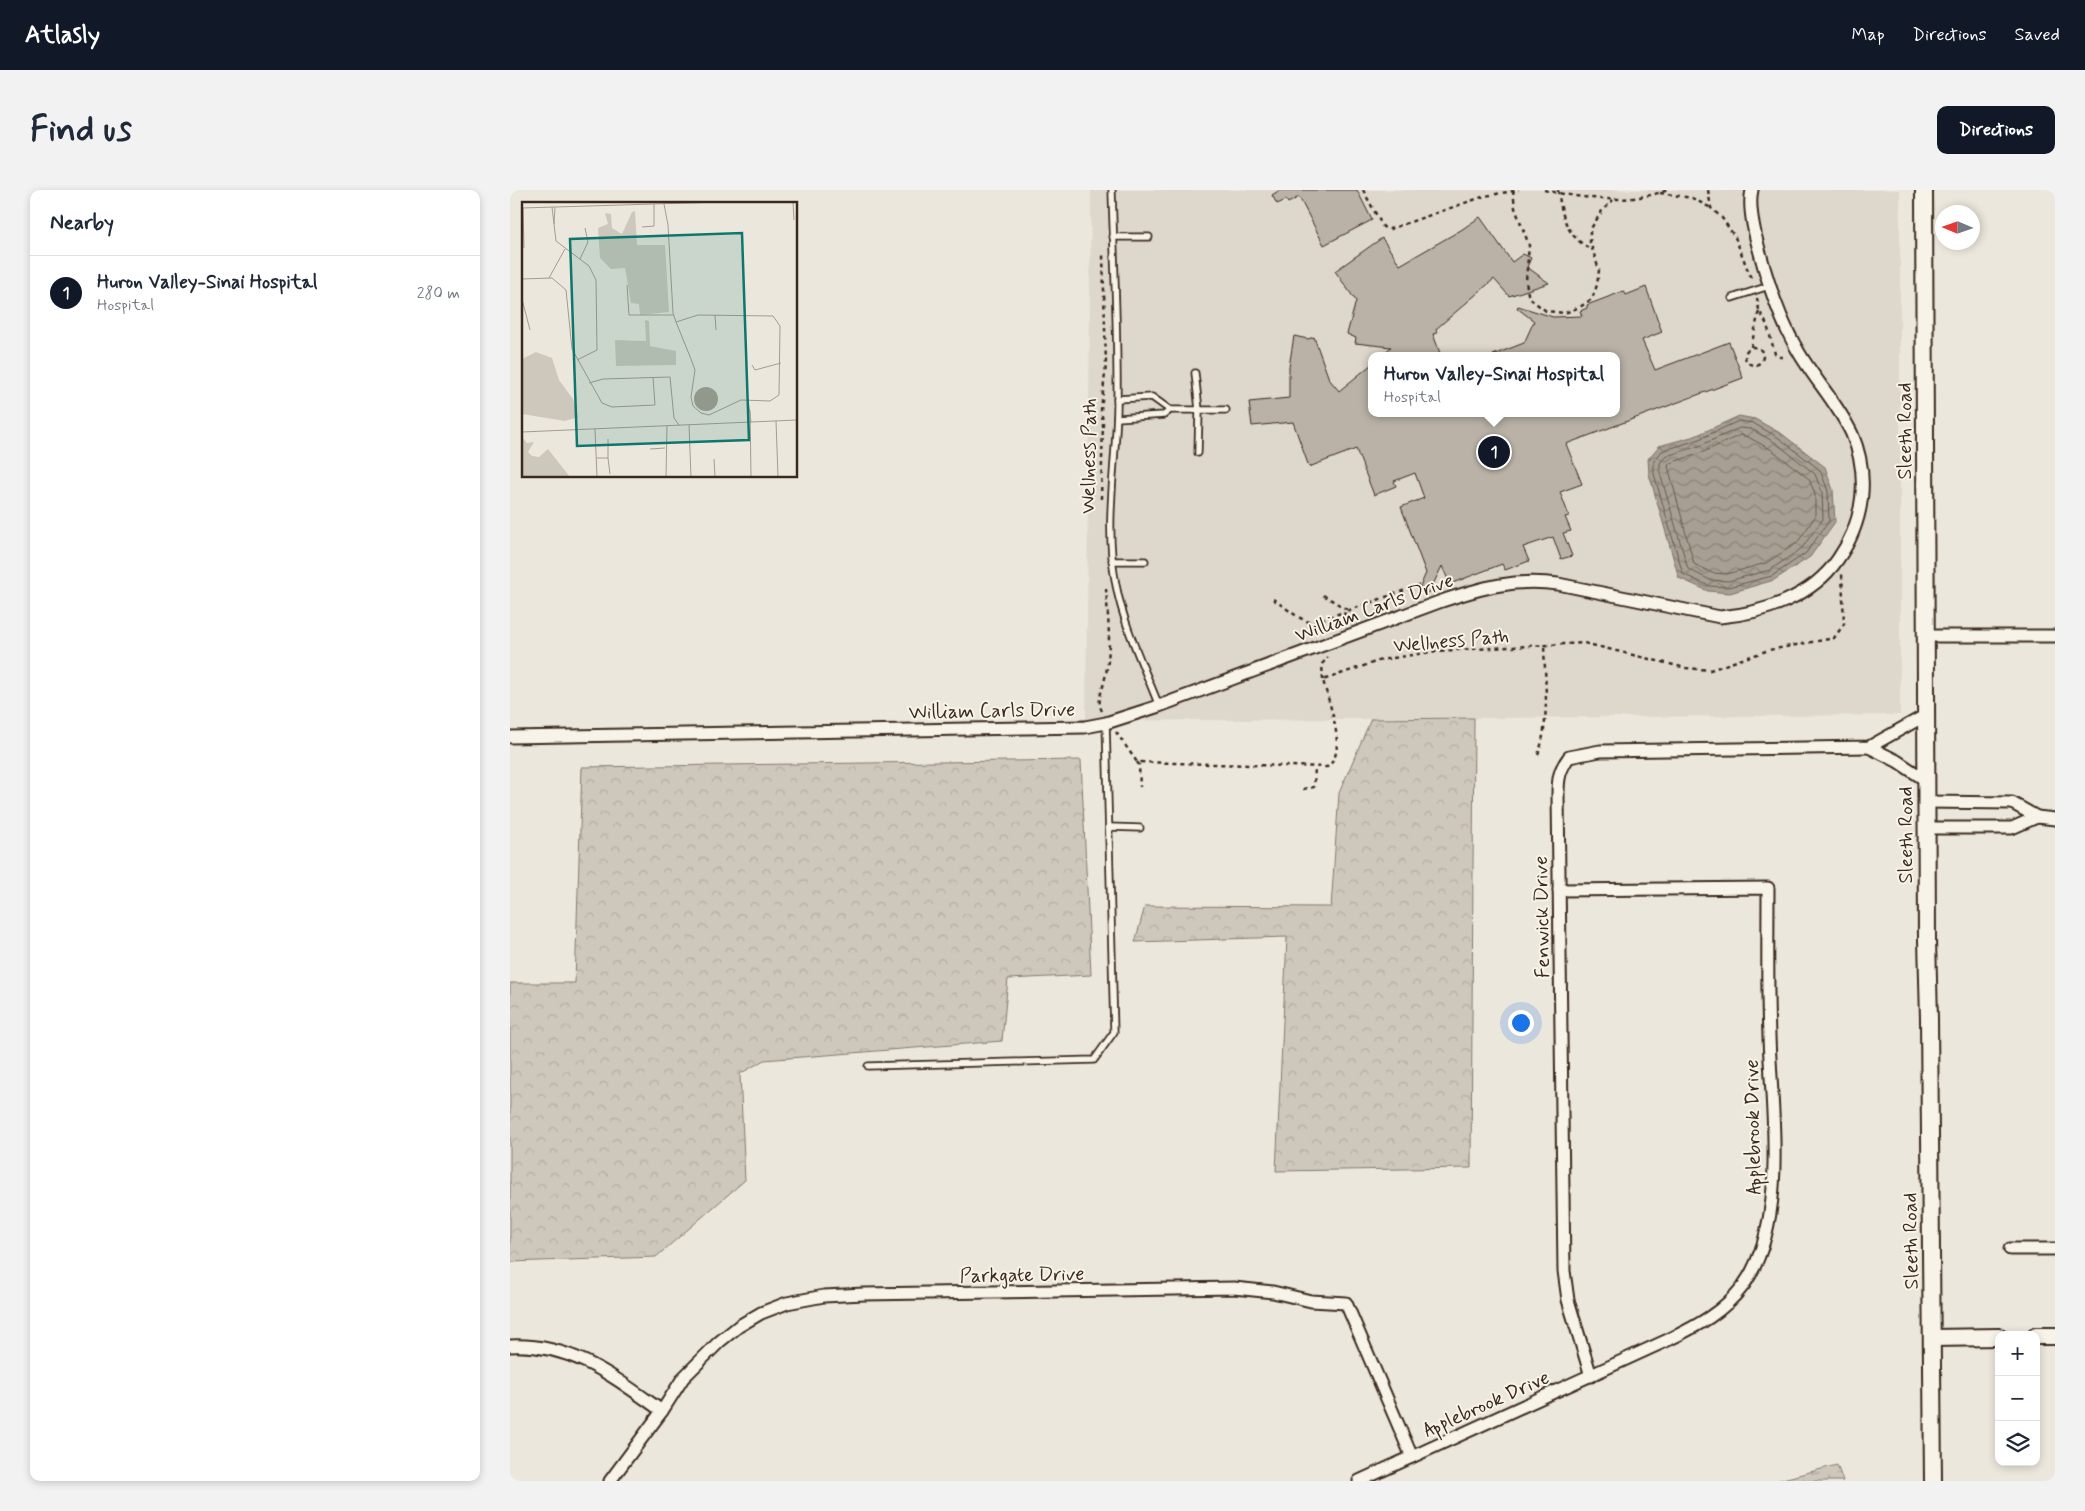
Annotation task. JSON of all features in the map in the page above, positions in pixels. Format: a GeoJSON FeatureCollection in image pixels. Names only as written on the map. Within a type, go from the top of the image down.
{"type":"FeatureCollection","features":[{"type":"Feature","properties":{"kind":"street","name":"William Carls Drive"},"geometry":{"type":"LineString","coordinates":[[510,737],[1084,727],[1107,723],[1159,706],[1461,594],[1518,582],[1538,581],[1558,584],[1720,617],[1738,616],[1786,602],[1804,592],[1834,565],[1854,534],[1862,499],[1863,483],[1852,434],[1798,351],[1776,305],[1769,286],[1753,222],[1751,190]]}},
{"type":"Feature","properties":{"kind":"street","name":"Sleeth Road"},"geometry":{"type":"LineString","coordinates":[[1924,190],[1926,828],[1933,1481]]}},
{"type":"Feature","properties":{"kind":"street"},"geometry":{"type":"LineString","coordinates":[[1926,636],[2055,636]]}},
{"type":"Feature","properties":{"kind":"street","name":"Fenwick Drive"},"geometry":{"type":"LineString","coordinates":[[1591,1376],[1568,1300],[1564,1271],[1558,774],[1569,757],[1600,751],[1869,747],[1926,716]]}},
{"type":"Feature","properties":{"kind":"street","name":"Fenwick Drive"},"geometry":{"type":"LineString","coordinates":[[1869,747],[1896,761],[1927,781]]}},
{"type":"Feature","properties":{"kind":"street"},"geometry":{"type":"LineString","coordinates":[[1926,802],[2012,803],[2037,816],[2055,819]]}},
{"type":"Feature","properties":{"kind":"street"},"geometry":{"type":"LineString","coordinates":[[1926,828],[2012,828],[2037,816]]}},
{"type":"Feature","properties":{"kind":"street","name":"Applebrook Drive"},"geometry":{"type":"LineString","coordinates":[[1359,1481],[1706,1322],[1724,1308],[1743,1285],[1754,1265],[1766,1232],[1772,1208],[1774,1158],[1769,1035],[1768,888],[1560,890]]}},
{"type":"Feature","properties":{"kind":"street"},"geometry":{"type":"LineString","coordinates":[[2010,1249],[2055,1249]]}},
{"type":"Feature","properties":{"kind":"street","name":"Parkgate Drive"},"geometry":{"type":"LineString","coordinates":[[610,1481],[662,1411],[683,1378],[719,1342],[739,1326],[761,1313],[787,1303],[824,1296],[864,1294],[1252,1289],[1311,1301],[1346,1303],[1412,1457]]}},
{"type":"Feature","properties":{"kind":"street"},"geometry":{"type":"LineString","coordinates":[[2040,1336],[2055,1336]]}},
{"type":"Feature","properties":{"kind":"street"},"geometry":{"type":"LineString","coordinates":[[1932,1338],[1995,1337]]}},
{"type":"Feature","properties":{"kind":"street"},"geometry":{"type":"LineString","coordinates":[[510,1346],[540,1347],[588,1362],[611,1375],[662,1411]]}},
{"type":"Feature","properties":{"kind":"lane"},"geometry":{"type":"LineString","coordinates":[[1112,190],[1117,398],[1111,530],[1112,561],[1116,587],[1124,616],[1159,706]]}},
{"type":"Feature","properties":{"kind":"lane"},"geometry":{"type":"LineString","coordinates":[[1113,237],[1149,237]]}},
{"type":"Feature","properties":{"kind":"lane"},"geometry":{"type":"LineString","coordinates":[[1732,298],[1769,286]]}},
{"type":"Feature","properties":{"kind":"lane"},"geometry":{"type":"LineString","coordinates":[[1195,373],[1200,410],[1198,453]]}},
{"type":"Feature","properties":{"kind":"lane"},"geometry":{"type":"LineString","coordinates":[[1117,398],[1152,397],[1170,410],[1226,410]]}},
{"type":"Feature","properties":{"kind":"lane"},"geometry":{"type":"LineString","coordinates":[[1116,418],[1164,415],[1170,410]]}},
{"type":"Feature","properties":{"kind":"lane"},"geometry":{"type":"LineString","coordinates":[[1112,561],[1145,561]]}},
{"type":"Feature","properties":{"kind":"lane"},"geometry":{"type":"LineString","coordinates":[[868,1066],[1094,1060],[1114,1032],[1107,723]]}},
{"type":"Feature","properties":{"kind":"lane"},"geometry":{"type":"LineString","coordinates":[[1109,828],[1140,828]]}},
{"type":"Feature","properties":{"kind":"path"},"geometry":{"type":"LineString","coordinates":[[1364,190],[1383,228],[1390,229],[1476,198],[1518,190]]}},
{"type":"Feature","properties":{"kind":"path"},"geometry":{"type":"LineString","coordinates":[[1544,190],[1582,198],[1613,200],[1668,190]]}},
{"type":"Feature","properties":{"kind":"path"},"geometry":{"type":"LineString","coordinates":[[1708,190],[1711,208]]}},
{"type":"Feature","properties":{"kind":"path"},"geometry":{"type":"LineString","coordinates":[[1514,191],[1516,208],[1529,245],[1526,281],[1528,294],[1533,301],[1546,311],[1565,314],[1592,299],[1597,285],[1599,270],[1590,242],[1590,230],[1602,211],[1613,200]]}},
{"type":"Feature","properties":{"kind":"path"},"geometry":{"type":"LineString","coordinates":[[1558,192],[1568,229],[1582,244],[1592,250]]}},
{"type":"Feature","properties":{"kind":"path"},"geometry":{"type":"LineString","coordinates":[[1658,193],[1692,198],[1711,208],[1722,218],[1735,236],[1756,290],[1759,310],[1767,325],[1775,354],[1791,358]]}},
{"type":"Feature","properties":{"kind":"path","name":"Wellness Path"},"geometry":{"type":"LineString","coordinates":[[1100,507],[1103,422],[1101,410],[1106,365],[1103,248]]}},
{"type":"Feature","properties":{"kind":"path"},"geometry":{"type":"LineString","coordinates":[[1751,348],[1758,348],[1763,352],[1763,358],[1758,364],[1752,365],[1746,359],[1746,353],[1751,348],[1759,310]]}},
{"type":"Feature","properties":{"kind":"path","name":"Wellness Path"},"geometry":{"type":"LineString","coordinates":[[1137,762],[1327,767],[1332,764],[1338,749],[1337,734],[1323,680],[1380,660],[1436,651],[1584,643],[1686,668],[1710,670],[1769,650],[1834,638],[1844,624],[1842,568]]}},
{"type":"Feature","properties":{"kind":"path"},"geometry":{"type":"LineString","coordinates":[[1106,582],[1110,650],[1105,678],[1098,701],[1107,723],[1139,765],[1140,787]]}},
{"type":"Feature","properties":{"kind":"path"},"geometry":{"type":"LineString","coordinates":[[1323,594],[1348,610]]}},
{"type":"Feature","properties":{"kind":"path"},"geometry":{"type":"LineString","coordinates":[[1274,599],[1298,617],[1311,623],[1344,612]]}},
{"type":"Feature","properties":{"kind":"path"},"geometry":{"type":"LineString","coordinates":[[1538,755],[1544,740],[1544,646]]}},
{"type":"Feature","properties":{"kind":"path"},"geometry":{"type":"LineString","coordinates":[[1303,789],[1314,786],[1315,767]]}},
{"type":"Feature","properties":{"kind":"shaded area"},"geometry":{"type":"Polygon","coordinates":[[[1091,190],[1900,190],[1900,715],[1086,721],[1091,190]]]}},
{"type":"Feature","properties":{"kind":"green space"},"geometry":{"type":"Polygon","coordinates":[[[1474,718],[1471,1168],[1276,1171],[1287,937],[1135,942],[1145,906],[1331,907],[1339,793],[1371,719],[1474,718]]]}},
{"type":"Feature","properties":{"kind":"green space"},"geometry":{"type":"Polygon","coordinates":[[[1081,760],[1091,975],[1008,979],[1002,1041],[764,1060],[740,1074],[745,1180],[656,1257],[510,1262],[510,983],[575,983],[582,767],[1081,760]]]}},
{"type":"Feature","properties":{"kind":"green space"},"geometry":{"type":"Polygon","coordinates":[[[1837,1465],[1843,1481],[1775,1481],[1837,1465]]]}},
{"type":"Feature","properties":{"kind":"water"},"geometry":{"type":"Polygon","coordinates":[[[1739,416],[1755,419],[1782,434],[1825,467],[1833,490],[1835,522],[1810,557],[1774,580],[1730,593],[1708,591],[1679,578],[1649,474],[1648,459],[1659,446],[1695,436],[1739,416]]]}},
{"type":"Feature","properties":{"kind":"building"},"geometry":{"type":"Polygon","coordinates":[[[1280,190],[1357,190],[1372,220],[1324,245],[1299,197],[1288,203],[1286,200],[1277,204],[1272,195],[1280,190]]]}},
{"type":"Feature","properties":{"kind":"building"},"geometry":{"type":"Polygon","coordinates":[[[1480,217],[1512,262],[1523,254],[1531,258],[1527,267],[1549,283],[1509,296],[1494,279],[1436,329],[1437,333],[1433,334],[1440,352],[1385,352],[1391,347],[1355,343],[1356,338],[1347,334],[1356,301],[1335,271],[1382,238],[1400,265],[1480,217]]]}},
{"type":"Feature","properties":{"kind":"building"},"geometry":{"type":"Polygon","coordinates":[[[1646,287],[1662,332],[1642,340],[1655,370],[1729,342],[1743,378],[1566,444],[1582,484],[1560,492],[1569,516],[1565,517],[1571,531],[1563,533],[1572,556],[1561,559],[1553,537],[1523,547],[1529,561],[1505,570],[1502,564],[1450,584],[1442,566],[1429,593],[1419,589],[1426,573],[1401,507],[1424,498],[1415,473],[1394,481],[1396,486],[1374,495],[1356,449],[1309,467],[1293,422],[1252,426],[1249,402],[1289,398],[1289,367],[1294,336],[1308,339],[1314,337],[1329,379],[1339,391],[1368,367],[1368,417],[1620,417],[1620,352],[1501,352],[1524,343],[1534,321],[1517,308],[1518,306],[1553,317],[1582,316],[1580,311],[1587,308],[1587,305],[1624,291],[1626,295],[1646,287]]]}},
{"type":"Feature","properties":{"kind":"place","name":"Huron Valley-Sinai Hospital"},"geometry":{"type":"Point","coordinates":[1494,452]}}]}
